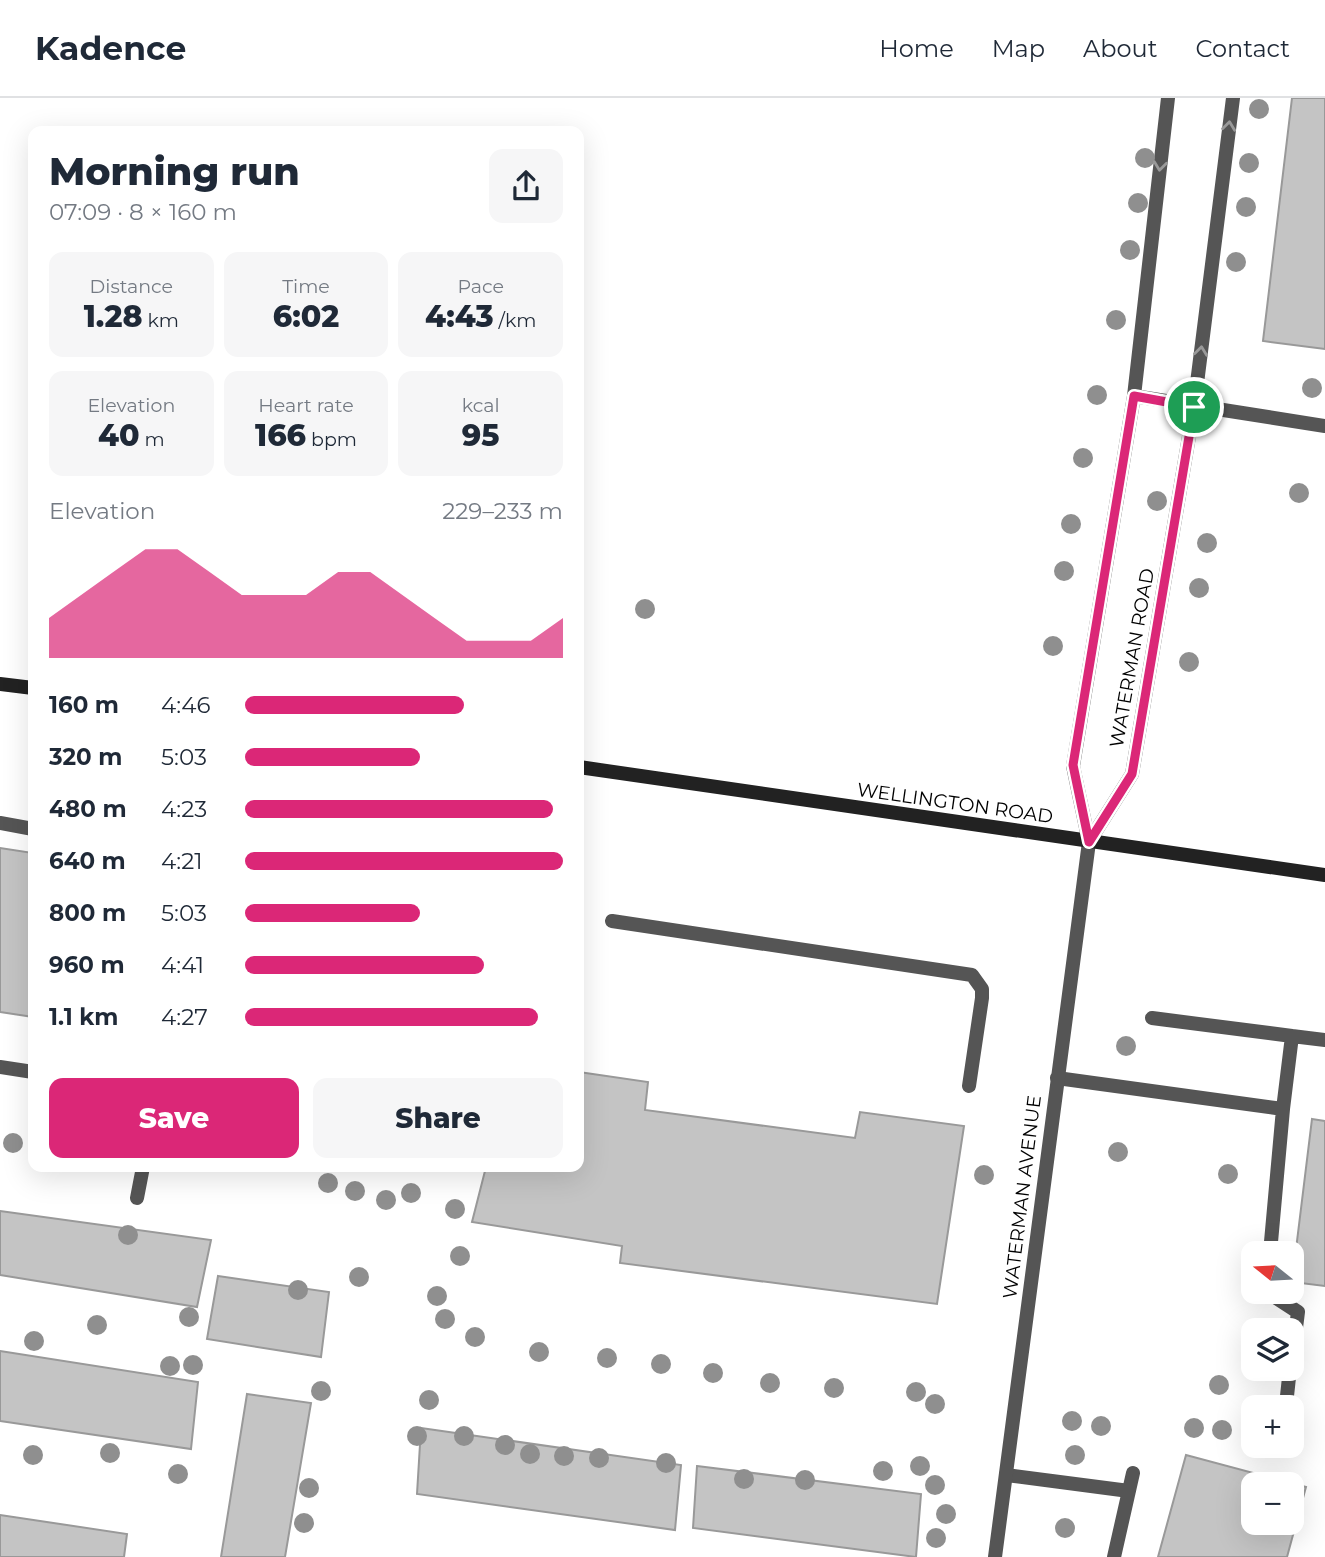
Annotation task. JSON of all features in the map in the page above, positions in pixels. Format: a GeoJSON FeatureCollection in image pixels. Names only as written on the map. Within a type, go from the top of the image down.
{"type":"FeatureCollection","features":[{"type":"Feature","properties":{"kind":"main road"},"geometry":{"type":"LineString","coordinates":[[0,684],[28,687]]}},
{"type":"Feature","properties":{"kind":"main road","name":"WELLINGTON ROAD"},"geometry":{"type":"LineString","coordinates":[[584,768],[1325,875]]}},
{"type":"Feature","properties":{"kind":"street","name":"WATERMAN ROAD"},"geometry":{"type":"LineString","coordinates":[[1089,842],[1073,765],[1134,396],[1168,98]]}},
{"type":"Feature","properties":{"kind":"street","name":"WATERMAN ROAD"},"geometry":{"type":"LineString","coordinates":[[1089,842],[1132,774],[1194,407],[1233,98]]}},
{"type":"Feature","properties":{"kind":"street"},"geometry":{"type":"LineString","coordinates":[[1134,396],[1325,426]]}},
{"type":"Feature","properties":{"kind":"street"},"geometry":{"type":"LineString","coordinates":[[0,823],[28,828]]}},
{"type":"Feature","properties":{"kind":"street","name":"WATERMAN AVENUE"},"geometry":{"type":"LineString","coordinates":[[995,1557],[1089,842]]}},
{"type":"Feature","properties":{"kind":"street"},"geometry":{"type":"LineString","coordinates":[[612,921],[971,975],[982,989],[982,998],[968,1086]]}},
{"type":"Feature","properties":{"kind":"street"},"geometry":{"type":"LineString","coordinates":[[1152,1018],[1325,1040]]}},
{"type":"Feature","properties":{"kind":"street"},"geometry":{"type":"LineString","coordinates":[[1271,1241],[1292,1036]]}},
{"type":"Feature","properties":{"kind":"street"},"geometry":{"type":"LineString","coordinates":[[0,1067],[28,1071]]}},
{"type":"Feature","properties":{"kind":"street"},"geometry":{"type":"LineString","coordinates":[[1057,1078],[1283,1109]]}},
{"type":"Feature","properties":{"kind":"street"},"geometry":{"type":"LineString","coordinates":[[137,1198],[142,1172]]}},
{"type":"Feature","properties":{"kind":"street"},"geometry":{"type":"LineString","coordinates":[[1286,1304],[1298,1312],[1297,1318]]}},
{"type":"Feature","properties":{"kind":"street"},"geometry":{"type":"LineString","coordinates":[[1114,1557],[1133,1473]]}},
{"type":"Feature","properties":{"kind":"street"},"geometry":{"type":"LineString","coordinates":[[1006,1475],[1129,1491]]}},
{"type":"Feature","properties":{"kind":"building"},"geometry":{"type":"Polygon","coordinates":[[[1292,98],[1325,98],[1325,349],[1263,341],[1292,98]]]}},
{"type":"Feature","properties":{"kind":"building"},"geometry":{"type":"Polygon","coordinates":[[[0,848],[28,852],[28,1016],[0,1012],[0,848]]]}},
{"type":"Feature","properties":{"kind":"building"},"geometry":{"type":"Polygon","coordinates":[[[584,1073],[648,1082],[645,1110],[855,1138],[860,1112],[964,1126],[937,1304],[620,1263],[622,1246],[472,1222],[485,1172],[584,1172],[584,1073]]]}},
{"type":"Feature","properties":{"kind":"building"},"geometry":{"type":"Polygon","coordinates":[[[1312,1119],[1325,1121],[1325,1286],[1304,1283],[1304,1241],[1297,1241],[1312,1119]]]}},
{"type":"Feature","properties":{"kind":"building"},"geometry":{"type":"Polygon","coordinates":[[[0,1211],[211,1240],[197,1307],[0,1275],[0,1211]]]}},
{"type":"Feature","properties":{"kind":"building"},"geometry":{"type":"Polygon","coordinates":[[[218,1276],[329,1292],[321,1357],[207,1339],[218,1276]]]}},
{"type":"Feature","properties":{"kind":"building"},"geometry":{"type":"Polygon","coordinates":[[[0,1351],[198,1382],[191,1449],[0,1421],[0,1351]]]}},
{"type":"Feature","properties":{"kind":"building"},"geometry":{"type":"Polygon","coordinates":[[[247,1394],[311,1403],[285,1557],[221,1557],[247,1394]]]}},
{"type":"Feature","properties":{"kind":"building"},"geometry":{"type":"Polygon","coordinates":[[[421,1428],[681,1465],[675,1530],[417,1494],[421,1428]]]}},
{"type":"Feature","properties":{"kind":"building"},"geometry":{"type":"Polygon","coordinates":[[[1186,1455],[1250,1472],[1241,1472],[1241,1535],[1293,1535],[1287,1557],[1158,1557],[1186,1455]]]}},
{"type":"Feature","properties":{"kind":"building"},"geometry":{"type":"Polygon","coordinates":[[[697,1466],[921,1494],[916,1557],[693,1528],[697,1466]]]}},
{"type":"Feature","properties":{"kind":"building"},"geometry":{"type":"Polygon","coordinates":[[[0,1515],[127,1534],[124,1557],[0,1557],[0,1515]]]}},
{"type":"Feature","properties":{"kind":"route"},"geometry":{"type":"LineString","coordinates":[[1134,396],[1194,407],[1132,774],[1089,842],[1073,765],[1134,396]]}}]}
